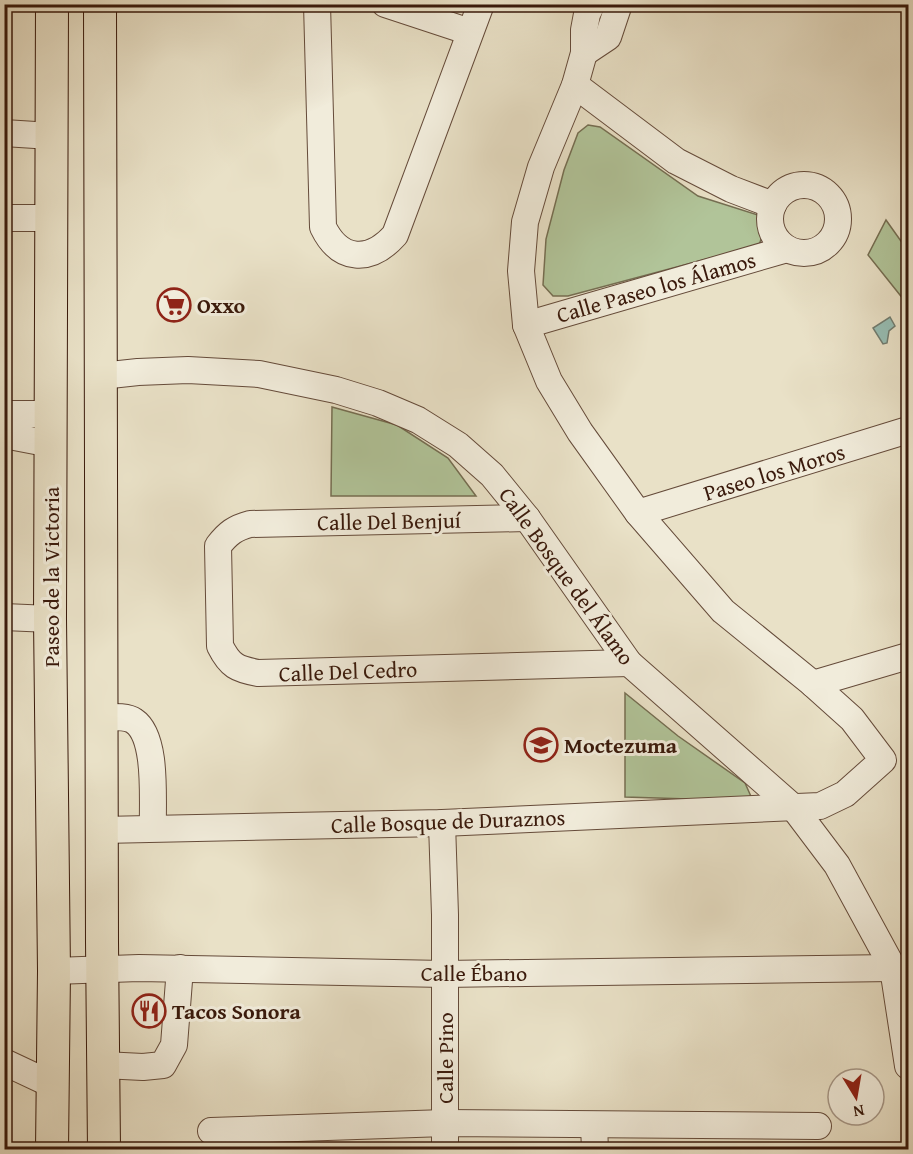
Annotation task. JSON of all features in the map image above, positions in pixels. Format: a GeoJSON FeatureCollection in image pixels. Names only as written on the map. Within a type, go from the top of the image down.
{"type":"FeatureCollection","features":[{"type":"Feature","properties":{"kind":"main road","name":"Paseo de la Victoria"},"geometry":{"type":"LineString","coordinates":[[52,4],[50,619],[54,971],[52,1149]]}},
{"type":"Feature","properties":{"kind":"main road"},"geometry":{"type":"LineString","coordinates":[[100,4],[104,1149]]}},
{"type":"Feature","properties":{"kind":"street"},"geometry":{"type":"LineString","coordinates":[[317,4],[322,227],[337,248],[348,254],[365,255],[375,253],[385,247],[395,235],[481,4]]}},
{"type":"Feature","properties":{"kind":"street"},"geometry":{"type":"LineString","coordinates":[[385,4],[470,32]]}},
{"type":"Feature","properties":{"kind":"street"},"geometry":{"type":"LineString","coordinates":[[592,4],[587,14],[584,53],[575,85],[541,167],[525,222],[521,271],[526,325],[549,381],[580,432],[638,513],[723,611],[813,684],[909,656]]}},
{"type":"Feature","properties":{"kind":"street"},"geometry":{"type":"LineString","coordinates":[[584,53],[608,37],[619,4]]}},
{"type":"Feature","properties":{"kind":"street"},"geometry":{"type":"LineString","coordinates":[[575,85],[676,161],[731,189],[773,205]]}},
{"type":"Feature","properties":{"kind":"street"},"geometry":{"type":"LineString","coordinates":[[4,133],[51,136]]}},
{"type":"Feature","properties":{"kind":"street"},"geometry":{"type":"LineString","coordinates":[[801,185],[823,190],[832,199],[839,220],[830,242],[810,253],[798,253],[787,249],[779,243],[771,225],[773,205],[780,195],[801,185]]}},
{"type":"Feature","properties":{"kind":"street"},"geometry":{"type":"LineString","coordinates":[[4,218],[51,218]]}},
{"type":"Feature","properties":{"kind":"street","name":"Calle Paseo los Álamos"},"geometry":{"type":"LineString","coordinates":[[526,325],[787,249]]}},
{"type":"Feature","properties":{"kind":"street","name":"Calle Bosque del Álamo"},"geometry":{"type":"LineString","coordinates":[[101,376],[188,370],[259,374],[336,390],[378,403],[418,420],[458,445],[492,475],[527,518],[629,663],[794,808],[837,865],[893,968],[909,1066]]}},
{"type":"Feature","properties":{"kind":"street"},"geometry":{"type":"LineString","coordinates":[[4,414],[52,414]]}},
{"type":"Feature","properties":{"kind":"street","name":"Paseo los Moros"},"geometry":{"type":"LineString","coordinates":[[638,513],[909,430]]}},
{"type":"Feature","properties":{"kind":"street"},"geometry":{"type":"LineString","coordinates":[[4,435],[51,444]]}},
{"type":"Feature","properties":{"kind":"street","name":"Calle Del Benjuí"},"geometry":{"type":"LineString","coordinates":[[250,524],[527,518]]}},
{"type":"Feature","properties":{"kind":"street","name":"Calle Del Cedro"},"geometry":{"type":"LineString","coordinates":[[250,524],[236,528],[227,534],[218,546],[220,646],[226,658],[238,669],[258,674],[629,663]]}},
{"type":"Feature","properties":{"kind":"street"},"geometry":{"type":"LineString","coordinates":[[4,617],[50,619]]}},
{"type":"Feature","properties":{"kind":"street","name":"Calle Bosque de Duraznos"},"geometry":{"type":"LineString","coordinates":[[102,830],[442,823],[820,806],[845,794],[883,760],[852,719],[813,684]]}},
{"type":"Feature","properties":{"kind":"street"},"geometry":{"type":"LineString","coordinates":[[102,717],[133,720],[144,731],[151,751],[153,828]]}},
{"type":"Feature","properties":{"kind":"street","name":"Calle Pino"},"geometry":{"type":"LineString","coordinates":[[442,823],[445,915],[445,1149]]}},
{"type":"Feature","properties":{"kind":"street"},"geometry":{"type":"LineString","coordinates":[[103,1065],[142,1067],[162,1065],[174,1045],[180,968]]}},
{"type":"Feature","properties":{"kind":"street","name":"Calle Ébano"},"geometry":{"type":"LineString","coordinates":[[54,971],[180,968],[444,974],[893,968]]}},
{"type":"Feature","properties":{"kind":"street"},"geometry":{"type":"LineString","coordinates":[[4,1062],[53,1085]]}},
{"type":"Feature","properties":{"kind":"street"},"geometry":{"type":"LineString","coordinates":[[211,1131],[445,1123],[595,1137],[818,1126]]}},
{"type":"Feature","properties":{"kind":"green space"},"geometry":{"type":"Polygon","coordinates":[[[588,125],[600,127],[698,196],[758,215],[764,231],[759,245],[568,296],[553,296],[543,285],[546,239],[564,170],[578,133],[588,125]]]}},
{"type":"Feature","properties":{"kind":"green space"},"geometry":{"type":"Polygon","coordinates":[[[886,220],[908,251],[908,305],[868,255],[886,220]]]}},
{"type":"Feature","properties":{"kind":"green space"},"geometry":{"type":"Polygon","coordinates":[[[332,407],[397,425],[448,458],[476,496],[331,496],[332,407]]]}},
{"type":"Feature","properties":{"kind":"green space"},"geometry":{"type":"Polygon","coordinates":[[[625,693],[678,736],[745,783],[753,801],[625,797],[625,693]]]}},
{"type":"Feature","properties":{"kind":"green space"},"geometry":{"type":"Polygon","coordinates":[[[578,1143],[578,1149],[459,1149],[459,1145],[578,1143]]]}},
{"type":"Feature","properties":{"kind":"water"},"geometry":{"type":"Polygon","coordinates":[[[890,317],[895,326],[889,331],[887,343],[883,344],[873,328],[890,317]]]}},
{"type":"Feature","properties":{"kind":"place","name":"Oxxo"},"geometry":{"type":"Point","coordinates":[174,305]}},
{"type":"Feature","properties":{"kind":"place","name":"Moctezuma"},"geometry":{"type":"Point","coordinates":[541,745]}},
{"type":"Feature","properties":{"kind":"place","name":"Tacos Sonora"},"geometry":{"type":"Point","coordinates":[149,1011]}}]}
